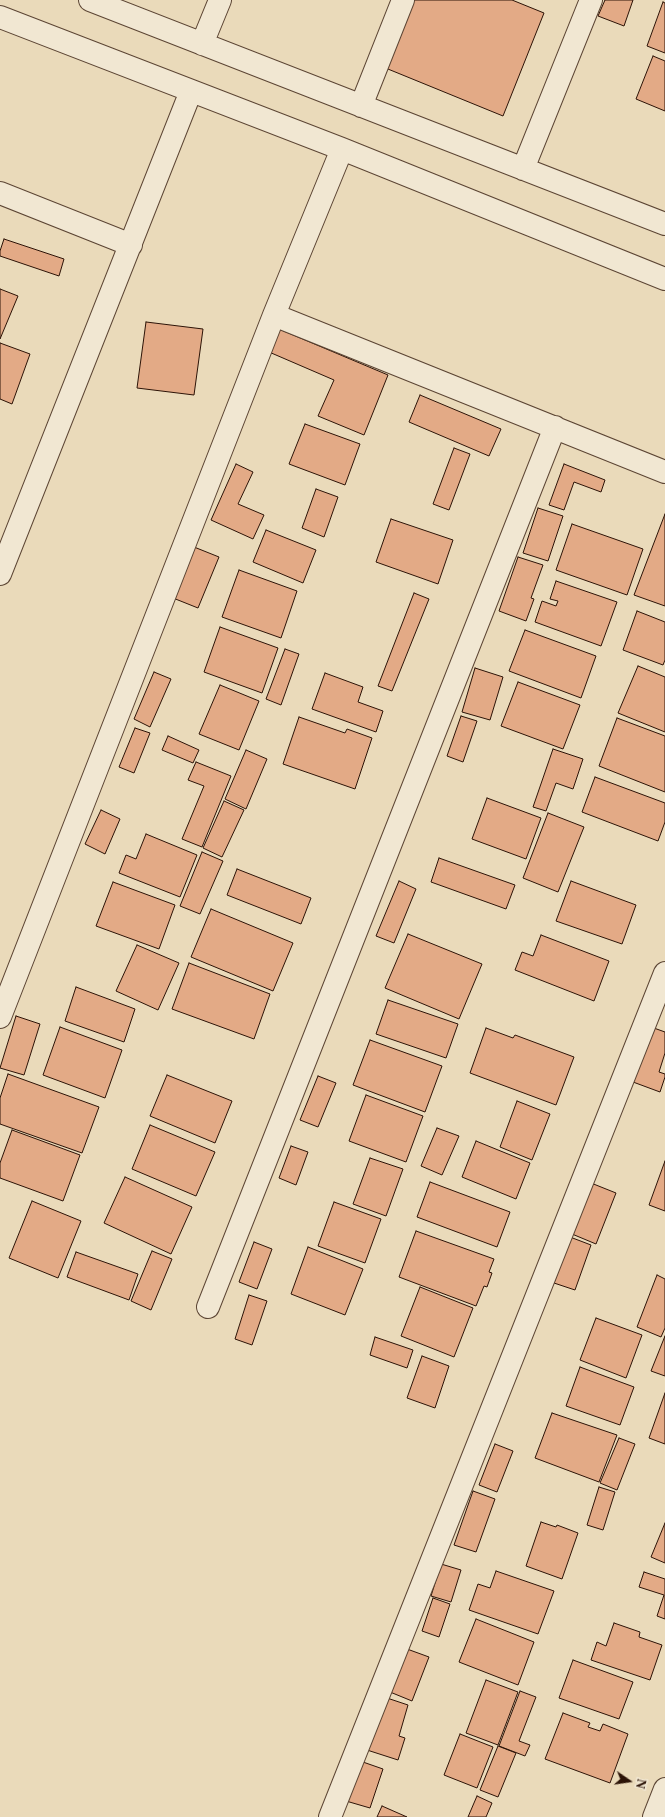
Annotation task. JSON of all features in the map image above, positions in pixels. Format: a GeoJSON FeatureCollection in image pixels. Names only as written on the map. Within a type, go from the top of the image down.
{"type":"FeatureCollection","features":[{"type":"Feature","properties":{"kind":"street"},"geometry":{"type":"LineString","coordinates":[[90,0],[665,224]]}},
{"type":"Feature","properties":{"kind":"street"},"geometry":{"type":"LineString","coordinates":[[202,44],[220,0]]}},
{"type":"Feature","properties":{"kind":"street"},"geometry":{"type":"LineString","coordinates":[[361,106],[403,0]]}},
{"type":"Feature","properties":{"kind":"street"},"geometry":{"type":"LineString","coordinates":[[523,169],[591,0]]}},
{"type":"Feature","properties":{"kind":"street"},"geometry":{"type":"LineString","coordinates":[[0,17],[342,149],[665,279]]}},
{"type":"Feature","properties":{"kind":"street"},"geometry":{"type":"LineString","coordinates":[[0,574],[191,91]]}},
{"type":"Feature","properties":{"kind":"street"},"geometry":{"type":"LineString","coordinates":[[0,1017],[274,315],[342,149]]}},
{"type":"Feature","properties":{"kind":"street"},"geometry":{"type":"LineString","coordinates":[[0,192],[130,245]]}},
{"type":"Feature","properties":{"kind":"street"},"geometry":{"type":"LineString","coordinates":[[274,315],[665,472]]}},
{"type":"Feature","properties":{"kind":"street"},"geometry":{"type":"LineString","coordinates":[[208,1307],[555,427]]}},
{"type":"Feature","properties":{"kind":"street"},"geometry":{"type":"LineString","coordinates":[[330,1817],[665,973]]}},
{"type":"Feature","properties":{"kind":"street"},"geometry":{"type":"LineString","coordinates":[[654,1817],[665,1789]]}},
{"type":"Feature","properties":{"kind":"building"},"geometry":{"type":"Polygon","coordinates":[[[409,0],[512,0],[544,13],[503,116],[383,67],[409,0]]]}},
{"type":"Feature","properties":{"kind":"building"},"geometry":{"type":"Polygon","coordinates":[[[605,0],[633,0],[624,26],[598,16],[605,0]]]}},
{"type":"Feature","properties":{"kind":"building"},"geometry":{"type":"Polygon","coordinates":[[[663,2],[665,3],[665,53],[647,46],[663,2]]]}},
{"type":"Feature","properties":{"kind":"building"},"geometry":{"type":"Polygon","coordinates":[[[653,56],[665,61],[665,111],[636,99],[653,56]]]}},
{"type":"Feature","properties":{"kind":"building"},"geometry":{"type":"Polygon","coordinates":[[[4,239],[64,259],[59,276],[0,256],[4,239]]]}},
{"type":"Feature","properties":{"kind":"building"},"geometry":{"type":"Polygon","coordinates":[[[0,289],[18,296],[0,339],[0,289]]]}},
{"type":"Feature","properties":{"kind":"building"},"geometry":{"type":"Polygon","coordinates":[[[146,322],[203,329],[194,395],[137,388],[146,322]]]}},
{"type":"Feature","properties":{"kind":"building"},"geometry":{"type":"Polygon","coordinates":[[[279,329],[388,375],[364,435],[318,416],[334,380],[269,352],[279,329]]]}},
{"type":"Feature","properties":{"kind":"building"},"geometry":{"type":"Polygon","coordinates":[[[0,343],[30,354],[12,404],[0,399],[0,343]]]}},
{"type":"Feature","properties":{"kind":"building"},"geometry":{"type":"Polygon","coordinates":[[[420,395],[501,429],[489,456],[409,422],[420,395]]]}},
{"type":"Feature","properties":{"kind":"building"},"geometry":{"type":"Polygon","coordinates":[[[305,424],[360,444],[345,485],[289,464],[305,424]]]}},
{"type":"Feature","properties":{"kind":"building"},"geometry":{"type":"Polygon","coordinates":[[[454,448],[470,454],[449,510],[433,504],[454,448]]]}},
{"type":"Feature","properties":{"kind":"building"},"geometry":{"type":"Polygon","coordinates":[[[236,464],[253,472],[238,504],[264,515],[253,539],[211,520],[236,464]]]}},
{"type":"Feature","properties":{"kind":"building"},"geometry":{"type":"Polygon","coordinates":[[[564,464],[605,480],[601,492],[574,482],[564,510],[549,505],[564,464]]]}},
{"type":"Feature","properties":{"kind":"building"},"geometry":{"type":"Polygon","coordinates":[[[316,489],[338,497],[324,537],[302,528],[316,489]]]}},
{"type":"Feature","properties":{"kind":"building"},"geometry":{"type":"Polygon","coordinates":[[[538,508],[563,516],[548,561],[523,553],[538,508]]]}},
{"type":"Feature","properties":{"kind":"building"},"geometry":{"type":"Polygon","coordinates":[[[665,514],[665,606],[634,595],[665,514]]]}},
{"type":"Feature","properties":{"kind":"building"},"geometry":{"type":"Polygon","coordinates":[[[391,519],[453,540],[438,584],[376,562],[391,519]]]}},
{"type":"Feature","properties":{"kind":"building"},"geometry":{"type":"Polygon","coordinates":[[[572,524],[643,549],[627,595],[556,570],[572,524]]]}},
{"type":"Feature","properties":{"kind":"building"},"geometry":{"type":"Polygon","coordinates":[[[266,530],[316,550],[303,583],[253,562],[266,530]]]}},
{"type":"Feature","properties":{"kind":"building"},"geometry":{"type":"Polygon","coordinates":[[[194,547],[219,557],[198,608],[173,598],[194,547]]]}},
{"type":"Feature","properties":{"kind":"building"},"geometry":{"type":"Polygon","coordinates":[[[518,557],[543,565],[531,598],[534,599],[526,621],[499,611],[518,557]]]}},
{"type":"Feature","properties":{"kind":"building"},"geometry":{"type":"Polygon","coordinates":[[[239,570],[297,591],[281,638],[222,617],[239,570]]]}},
{"type":"Feature","properties":{"kind":"building"},"geometry":{"type":"Polygon","coordinates":[[[556,581],[617,602],[601,646],[535,622],[542,601],[556,606],[558,601],[550,599],[556,581]]]}},
{"type":"Feature","properties":{"kind":"building"},"geometry":{"type":"Polygon","coordinates":[[[414,593],[429,599],[392,691],[378,686],[414,593]]]}},
{"type":"Feature","properties":{"kind":"building"},"geometry":{"type":"Polygon","coordinates":[[[637,611],[665,622],[665,660],[663,665],[623,650],[637,611]]]}},
{"type":"Feature","properties":{"kind":"building"},"geometry":{"type":"Polygon","coordinates":[[[220,627],[278,648],[262,693],[204,672],[220,627]]]}},
{"type":"Feature","properties":{"kind":"building"},"geometry":{"type":"Polygon","coordinates":[[[525,630],[596,656],[581,698],[509,671],[525,630]]]}},
{"type":"Feature","properties":{"kind":"building"},"geometry":{"type":"Polygon","coordinates":[[[285,649],[299,654],[281,705],[266,699],[285,649]]]}},
{"type":"Feature","properties":{"kind":"building"},"geometry":{"type":"Polygon","coordinates":[[[638,666],[665,677],[665,732],[618,713],[638,666]]]}},
{"type":"Feature","properties":{"kind":"building"},"geometry":{"type":"Polygon","coordinates":[[[475,668],[503,677],[490,720],[462,712],[475,668]]]}},
{"type":"Feature","properties":{"kind":"building"},"geometry":{"type":"Polygon","coordinates":[[[154,672],[171,679],[150,727],[134,719],[154,672]]]}},
{"type":"Feature","properties":{"kind":"building"},"geometry":{"type":"Polygon","coordinates":[[[325,673],[363,687],[358,702],[383,711],[376,732],[312,709],[325,673]]]}},
{"type":"Feature","properties":{"kind":"building"},"geometry":{"type":"Polygon","coordinates":[[[518,682],[580,705],[563,749],[501,726],[518,682]]]}},
{"type":"Feature","properties":{"kind":"building"},"geometry":{"type":"Polygon","coordinates":[[[220,685],[259,701],[239,750],[199,734],[220,685]]]}},
{"type":"Feature","properties":{"kind":"building"},"geometry":{"type":"Polygon","coordinates":[[[461,716],[477,721],[463,762],[447,756],[461,716]]]}},
{"type":"Feature","properties":{"kind":"building"},"geometry":{"type":"Polygon","coordinates":[[[299,717],[345,733],[347,729],[372,738],[355,789],[283,764],[299,717]]]}},
{"type":"Feature","properties":{"kind":"building"},"geometry":{"type":"Polygon","coordinates":[[[617,718],[665,736],[665,792],[599,766],[617,718]]]}},
{"type":"Feature","properties":{"kind":"building"},"geometry":{"type":"Polygon","coordinates":[[[135,728],[150,733],[134,773],[119,767],[135,728]]]}},
{"type":"Feature","properties":{"kind":"building"},"geometry":{"type":"Polygon","coordinates":[[[168,736],[199,750],[193,763],[162,750],[168,736]]]}},
{"type":"Feature","properties":{"kind":"building"},"geometry":{"type":"Polygon","coordinates":[[[553,749],[583,759],[573,789],[556,783],[546,811],[533,807],[553,749]]]}},
{"type":"Feature","properties":{"kind":"building"},"geometry":{"type":"Polygon","coordinates":[[[246,750],[267,759],[246,809],[225,799],[246,750]]]}},
{"type":"Feature","properties":{"kind":"building"},"geometry":{"type":"Polygon","coordinates":[[[196,762],[231,776],[202,847],[182,839],[204,786],[188,780],[196,762]]]}},
{"type":"Feature","properties":{"kind":"building"},"geometry":{"type":"Polygon","coordinates":[[[595,777],[665,803],[665,822],[658,841],[582,812],[595,777]]]}},
{"type":"Feature","properties":{"kind":"building"},"geometry":{"type":"Polygon","coordinates":[[[487,798],[541,818],[526,859],[472,839],[487,798]]]}},
{"type":"Feature","properties":{"kind":"building"},"geometry":{"type":"Polygon","coordinates":[[[224,801],[244,810],[222,857],[203,848],[224,801]]]}},
{"type":"Feature","properties":{"kind":"building"},"geometry":{"type":"Polygon","coordinates":[[[101,810],[120,819],[105,854],[85,844],[101,810]]]}},
{"type":"Feature","properties":{"kind":"building"},"geometry":{"type":"Polygon","coordinates":[[[548,813],[584,827],[558,892],[523,878],[548,813]]]}},
{"type":"Feature","properties":{"kind":"building"},"geometry":{"type":"Polygon","coordinates":[[[146,834],[197,855],[180,897],[119,873],[126,855],[136,859],[146,834]]]}},
{"type":"Feature","properties":{"kind":"building"},"geometry":{"type":"Polygon","coordinates":[[[202,852],[223,861],[200,914],[180,906],[202,852]]]}},
{"type":"Feature","properties":{"kind":"building"},"geometry":{"type":"Polygon","coordinates":[[[439,858],[515,885],[506,909],[431,882],[439,858]]]}},
{"type":"Feature","properties":{"kind":"building"},"geometry":{"type":"Polygon","coordinates":[[[237,869],[311,898],[301,924],[227,895],[237,869]]]}},
{"type":"Feature","properties":{"kind":"building"},"geometry":{"type":"Polygon","coordinates":[[[399,881],[416,889],[394,943],[376,936],[399,881]]]}},
{"type":"Feature","properties":{"kind":"building"},"geometry":{"type":"Polygon","coordinates":[[[571,881],[636,905],[622,944],[556,921],[571,881]]]}},
{"type":"Feature","properties":{"kind":"building"},"geometry":{"type":"Polygon","coordinates":[[[113,882],[175,905],[159,949],[96,926],[113,882]]]}},
{"type":"Feature","properties":{"kind":"building"},"geometry":{"type":"Polygon","coordinates":[[[211,909],[293,943],[273,991],[191,957],[211,909]]]}},
{"type":"Feature","properties":{"kind":"building"},"geometry":{"type":"Polygon","coordinates":[[[408,934],[482,964],[459,1019],[385,988],[408,934]]]}},
{"type":"Feature","properties":{"kind":"building"},"geometry":{"type":"Polygon","coordinates":[[[541,935],[609,961],[594,1001],[515,970],[522,952],[533,956],[541,935]]]}},
{"type":"Feature","properties":{"kind":"building"},"geometry":{"type":"Polygon","coordinates":[[[137,945],[179,963],[158,1010],[116,991],[137,945]]]}},
{"type":"Feature","properties":{"kind":"building"},"geometry":{"type":"Polygon","coordinates":[[[189,963],[270,994],[254,1039],[172,1009],[189,963]]]}},
{"type":"Feature","properties":{"kind":"building"},"geometry":{"type":"Polygon","coordinates":[[[76,987],[135,1009],[124,1042],[65,1021],[76,987]]]}},
{"type":"Feature","properties":{"kind":"building"},"geometry":{"type":"Polygon","coordinates":[[[388,1000],[458,1024],[446,1058],[376,1034],[388,1000]]]}},
{"type":"Feature","properties":{"kind":"building"},"geometry":{"type":"Polygon","coordinates":[[[16,1016],[40,1024],[24,1075],[0,1068],[16,1016]]]}},
{"type":"Feature","properties":{"kind":"building"},"geometry":{"type":"Polygon","coordinates":[[[60,1027],[122,1050],[105,1098],[43,1075],[60,1027]]]}},
{"type":"Feature","properties":{"kind":"building"},"geometry":{"type":"Polygon","coordinates":[[[651,1027],[665,1032],[665,1053],[659,1072],[665,1074],[665,1077],[660,1092],[633,1082],[651,1027]]]}},
{"type":"Feature","properties":{"kind":"building"},"geometry":{"type":"Polygon","coordinates":[[[486,1028],[513,1038],[515,1035],[574,1057],[556,1105],[470,1073],[486,1028]]]}},
{"type":"Feature","properties":{"kind":"building"},"geometry":{"type":"Polygon","coordinates":[[[370,1040],[442,1066],[425,1112],[353,1085],[370,1040]]]}},
{"type":"Feature","properties":{"kind":"building"},"geometry":{"type":"Polygon","coordinates":[[[8,1074],[99,1107],[82,1153],[0,1124],[0,1098],[8,1074]]]}},
{"type":"Feature","properties":{"kind":"building"},"geometry":{"type":"Polygon","coordinates":[[[167,1075],[232,1101],[215,1143],[150,1116],[167,1075]]]}},
{"type":"Feature","properties":{"kind":"building"},"geometry":{"type":"Polygon","coordinates":[[[318,1076],[336,1083],[318,1127],[300,1120],[318,1076]]]}},
{"type":"Feature","properties":{"kind":"building"},"geometry":{"type":"Polygon","coordinates":[[[366,1095],[423,1116],[406,1162],[349,1141],[366,1095]]]}},
{"type":"Feature","properties":{"kind":"building"},"geometry":{"type":"Polygon","coordinates":[[[517,1101],[550,1114],[532,1160],[500,1147],[517,1101]]]}},
{"type":"Feature","properties":{"kind":"building"},"geometry":{"type":"Polygon","coordinates":[[[150,1125],[215,1152],[196,1196],[132,1169],[150,1125]]]}},
{"type":"Feature","properties":{"kind":"building"},"geometry":{"type":"Polygon","coordinates":[[[437,1128],[459,1136],[442,1175],[421,1166],[437,1128]]]}},
{"type":"Feature","properties":{"kind":"building"},"geometry":{"type":"Polygon","coordinates":[[[12,1130],[80,1155],[63,1201],[0,1178],[0,1163],[12,1130]]]}},
{"type":"Feature","properties":{"kind":"building"},"geometry":{"type":"Polygon","coordinates":[[[476,1141],[530,1163],[516,1199],[462,1177],[476,1141]]]}},
{"type":"Feature","properties":{"kind":"building"},"geometry":{"type":"Polygon","coordinates":[[[291,1146],[308,1152],[296,1185],[279,1178],[291,1146]]]}},
{"type":"Feature","properties":{"kind":"building"},"geometry":{"type":"Polygon","coordinates":[[[370,1158],[403,1169],[386,1216],[353,1204],[370,1158]]]}},
{"type":"Feature","properties":{"kind":"building"},"geometry":{"type":"Polygon","coordinates":[[[665,1161],[665,1211],[649,1205],[665,1161]]]}},
{"type":"Feature","properties":{"kind":"building"},"geometry":{"type":"Polygon","coordinates":[[[125,1177],[192,1207],[171,1254],[104,1223],[125,1177]]]}},
{"type":"Feature","properties":{"kind":"building"},"geometry":{"type":"Polygon","coordinates":[[[430,1182],[510,1212],[497,1247],[417,1217],[430,1182]]]}},
{"type":"Feature","properties":{"kind":"building"},"geometry":{"type":"Polygon","coordinates":[[[591,1183],[616,1193],[596,1244],[572,1234],[591,1183]]]}},
{"type":"Feature","properties":{"kind":"building"},"geometry":{"type":"Polygon","coordinates":[[[32,1201],[81,1221],[58,1278],[9,1258],[32,1201]]]}},
{"type":"Feature","properties":{"kind":"building"},"geometry":{"type":"Polygon","coordinates":[[[334,1202],[381,1219],[365,1263],[318,1246],[334,1202]]]}},
{"type":"Feature","properties":{"kind":"building"},"geometry":{"type":"Polygon","coordinates":[[[416,1231],[494,1259],[489,1272],[492,1273],[487,1287],[484,1286],[476,1306],[399,1277],[416,1231]]]}},
{"type":"Feature","properties":{"kind":"building"},"geometry":{"type":"Polygon","coordinates":[[[570,1237],[591,1245],[575,1290],[554,1283],[570,1237]]]}},
{"type":"Feature","properties":{"kind":"building"},"geometry":{"type":"Polygon","coordinates":[[[254,1242],[272,1249],[257,1289],[239,1282],[254,1242]]]}},
{"type":"Feature","properties":{"kind":"building"},"geometry":{"type":"Polygon","coordinates":[[[308,1247],[363,1269],[345,1315],[291,1294],[308,1247]]]}},
{"type":"Feature","properties":{"kind":"building"},"geometry":{"type":"Polygon","coordinates":[[[152,1251],[172,1259],[151,1310],[131,1301],[152,1251]]]}},
{"type":"Feature","properties":{"kind":"building"},"geometry":{"type":"Polygon","coordinates":[[[76,1252],[138,1274],[129,1300],[67,1277],[76,1252]]]}},
{"type":"Feature","properties":{"kind":"building"},"geometry":{"type":"Polygon","coordinates":[[[657,1275],[665,1279],[665,1328],[661,1337],[637,1327],[657,1275]]]}},
{"type":"Feature","properties":{"kind":"building"},"geometry":{"type":"Polygon","coordinates":[[[420,1287],[473,1308],[454,1357],[401,1336],[420,1287]]]}},
{"type":"Feature","properties":{"kind":"building"},"geometry":{"type":"Polygon","coordinates":[[[249,1295],[267,1301],[252,1345],[235,1339],[249,1295]]]}},
{"type":"Feature","properties":{"kind":"building"},"geometry":{"type":"Polygon","coordinates":[[[596,1318],[642,1335],[626,1378],[580,1360],[596,1318]]]}},
{"type":"Feature","properties":{"kind":"building"},"geometry":{"type":"Polygon","coordinates":[[[665,1336],[665,1376],[651,1371],[665,1336]]]}},
{"type":"Feature","properties":{"kind":"building"},"geometry":{"type":"Polygon","coordinates":[[[375,1337],[413,1350],[407,1368],[370,1355],[375,1337]]]}},
{"type":"Feature","properties":{"kind":"building"},"geometry":{"type":"Polygon","coordinates":[[[422,1356],[449,1366],[435,1408],[407,1398],[422,1356]]]}},
{"type":"Feature","properties":{"kind":"building"},"geometry":{"type":"Polygon","coordinates":[[[580,1367],[634,1387],[620,1425],[566,1406],[580,1367]]]}},
{"type":"Feature","properties":{"kind":"building"},"geometry":{"type":"Polygon","coordinates":[[[665,1393],[665,1444],[649,1438],[665,1393]]]}},
{"type":"Feature","properties":{"kind":"building"},"geometry":{"type":"Polygon","coordinates":[[[552,1413],[617,1435],[599,1482],[535,1458],[552,1413]]]}},
{"type":"Feature","properties":{"kind":"building"},"geometry":{"type":"Polygon","coordinates":[[[619,1438],[635,1444],[617,1490],[600,1483],[619,1438]]]}},
{"type":"Feature","properties":{"kind":"building"},"geometry":{"type":"Polygon","coordinates":[[[495,1444],[513,1451],[497,1492],[479,1485],[495,1444]]]}},
{"type":"Feature","properties":{"kind":"building"},"geometry":{"type":"Polygon","coordinates":[[[599,1487],[615,1492],[603,1530],[587,1525],[599,1487]]]}},
{"type":"Feature","properties":{"kind":"building"},"geometry":{"type":"Polygon","coordinates":[[[473,1491],[495,1499],[476,1552],[454,1545],[473,1491]]]}},
{"type":"Feature","properties":{"kind":"building"},"geometry":{"type":"Polygon","coordinates":[[[541,1522],[556,1527],[557,1525],[578,1533],[562,1579],[526,1566],[541,1522]]]}},
{"type":"Feature","properties":{"kind":"building"},"geometry":{"type":"Polygon","coordinates":[[[665,1523],[665,1563],[651,1557],[665,1523]]]}},
{"type":"Feature","properties":{"kind":"building"},"geometry":{"type":"Polygon","coordinates":[[[441,1564],[461,1570],[451,1602],[431,1596],[441,1564]]]}},
{"type":"Feature","properties":{"kind":"building"},"geometry":{"type":"Polygon","coordinates":[[[496,1571],[554,1591],[538,1634],[469,1610],[478,1584],[490,1588],[496,1571]]]}},
{"type":"Feature","properties":{"kind":"building"},"geometry":{"type":"Polygon","coordinates":[[[644,1572],[665,1579],[665,1619],[657,1616],[664,1595],[639,1587],[644,1572]]]}},
{"type":"Feature","properties":{"kind":"building"},"geometry":{"type":"Polygon","coordinates":[[[433,1598],[450,1604],[439,1637],[422,1631],[433,1598]]]}},
{"type":"Feature","properties":{"kind":"building"},"geometry":{"type":"Polygon","coordinates":[[[476,1619],[534,1642],[518,1685],[459,1662],[476,1619]]]}},
{"type":"Feature","properties":{"kind":"building"},"geometry":{"type":"Polygon","coordinates":[[[614,1623],[640,1632],[639,1637],[662,1645],[650,1680],[591,1660],[597,1642],[606,1646],[614,1623]]]}},
{"type":"Feature","properties":{"kind":"building"},"geometry":{"type":"Polygon","coordinates":[[[407,1649],[429,1657],[412,1701],[390,1692],[407,1649]]]}},
{"type":"Feature","properties":{"kind":"building"},"geometry":{"type":"Polygon","coordinates":[[[573,1660],[633,1682],[619,1719],[559,1698],[573,1660]]]}},
{"type":"Feature","properties":{"kind":"building"},"geometry":{"type":"Polygon","coordinates":[[[486,1680],[518,1692],[498,1745],[466,1733],[486,1680]]]}},
{"type":"Feature","properties":{"kind":"building"},"geometry":{"type":"Polygon","coordinates":[[[520,1691],[536,1697],[519,1741],[530,1745],[525,1756],[499,1746],[520,1691]]]}},
{"type":"Feature","properties":{"kind":"building"},"geometry":{"type":"Polygon","coordinates":[[[384,1697],[408,1705],[399,1736],[405,1738],[398,1760],[367,1750],[384,1697]]]}},
{"type":"Feature","properties":{"kind":"building"},"geometry":{"type":"Polygon","coordinates":[[[563,1713],[590,1723],[588,1727],[600,1731],[603,1724],[628,1734],[610,1783],[545,1759],[563,1713]]]}},
{"type":"Feature","properties":{"kind":"building"},"geometry":{"type":"Polygon","coordinates":[[[460,1734],[493,1747],[477,1788],[444,1775],[460,1734]]]}},
{"type":"Feature","properties":{"kind":"building"},"geometry":{"type":"Polygon","coordinates":[[[498,1746],[516,1753],[498,1797],[480,1790],[498,1746]]]}},
{"type":"Feature","properties":{"kind":"building"},"geometry":{"type":"Polygon","coordinates":[[[360,1761],[383,1769],[370,1808],[346,1801],[360,1761]]]}},
{"type":"Feature","properties":{"kind":"building"},"geometry":{"type":"Polygon","coordinates":[[[477,1796],[492,1803],[486,1817],[468,1817],[477,1796]]]}},
{"type":"Feature","properties":{"kind":"building"},"geometry":{"type":"Polygon","coordinates":[[[382,1806],[407,1817],[377,1817],[382,1806]]]}}]}
